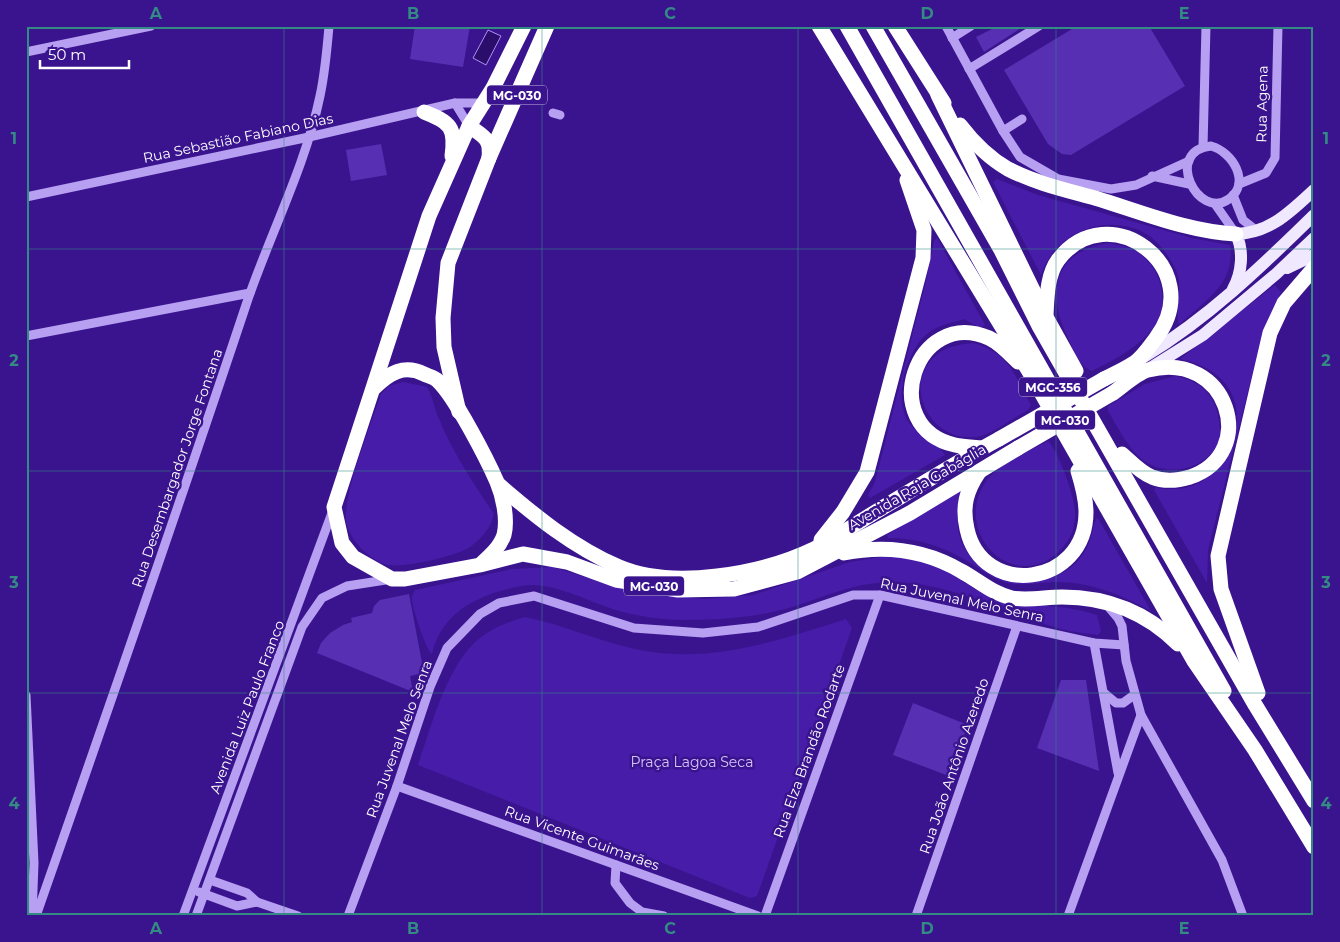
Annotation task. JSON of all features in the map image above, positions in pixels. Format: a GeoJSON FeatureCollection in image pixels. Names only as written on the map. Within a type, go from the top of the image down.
{"type":"FeatureCollection","features":[{"type":"Feature","properties":{"kind":"highway","name":"MG-030"},"geometry":{"type":"LineString","coordinates":[[334,507],[429,216],[469,126],[484,103],[524,26]]}},
{"type":"Feature","properties":{"kind":"highway","name":"MG-030"},"geometry":{"type":"LineString","coordinates":[[498,484],[459,412],[444,347],[443,318],[448,263],[489,158],[548,26]]}},
{"type":"Feature","properties":{"kind":"highway","name":"MGC-356"},"geometry":{"type":"LineString","coordinates":[[818,26],[898,153],[1030,373],[1194,661],[1255,750],[1314,847]]}},
{"type":"Feature","properties":{"kind":"highway","name":"MGC-356"},"geometry":{"type":"LineString","coordinates":[[847,26],[1210,664],[1255,750]]}},
{"type":"Feature","properties":{"kind":"highway","name":"MGC-356"},"geometry":{"type":"LineString","coordinates":[[873,26],[1001,250],[1039,326],[1254,703],[1314,801]]}},
{"type":"Feature","properties":{"kind":"highway","name":"MGC-356"},"geometry":{"type":"LineString","coordinates":[[895,26],[938,95],[1046,317],[1258,693],[1314,786]]}},
{"type":"Feature","properties":{"kind":"highway"},"geometry":{"type":"LineString","coordinates":[[938,95],[970,138],[992,159],[1008,169],[1032,179],[1176,223],[1220,233],[1236,234]]}},
{"type":"Feature","properties":{"kind":"highway"},"geometry":{"type":"LineString","coordinates":[[424,112],[443,119],[450,126],[454,138],[451,167]]}},
{"type":"Feature","properties":{"kind":"highway"},"geometry":{"type":"LineString","coordinates":[[469,126],[487,139],[490,145],[489,158]]}},
{"type":"Feature","properties":{"kind":"highway"},"geometry":{"type":"LineString","coordinates":[[813,550],[843,512],[867,472],[923,258],[924,230],[898,153]]}},
{"type":"Feature","properties":{"kind":"highway"},"geometry":{"type":"LineString","coordinates":[[1046,317],[1052,273],[1058,261],[1080,242],[1100,235],[1124,236],[1138,242],[1155,255],[1167,272],[1171,300],[1169,317],[1141,366],[1175,367],[1189,370],[1201,374],[1213,384],[1226,410],[1228,423],[1226,440],[1218,457],[1209,466],[1197,474],[1182,480],[1168,481],[1152,477],[1122,454]]}},
{"type":"Feature","properties":{"kind":"highway"},"geometry":{"type":"LineString","coordinates":[[1258,693],[1221,590],[1218,556],[1270,333],[1284,303],[1314,268]]}},
{"type":"Feature","properties":{"kind":"highway"},"geometry":{"type":"LineString","coordinates":[[982,448],[955,445],[941,440],[921,422],[914,410],[910,387],[916,366],[930,346],[941,338],[963,333],[990,339],[1030,373]]}},
{"type":"Feature","properties":{"kind":"highway","name":"Avenida Raja Gabáglia"},"geometry":{"type":"LineString","coordinates":[[498,484],[533,514],[571,542],[620,567],[654,576],[688,579],[751,570],[813,550],[982,448],[1104,379],[1141,366]]}},
{"type":"Feature","properties":{"kind":"highway","name":"Avenida Raja Gabáglia"},"geometry":{"type":"LineString","coordinates":[[480,565],[523,554],[567,562],[616,580],[678,590],[734,589],[796,572],[910,513],[980,469],[1113,393],[1141,366]]}},
{"type":"Feature","properties":{"kind":"highway"},"geometry":{"type":"LineString","coordinates":[[372,391],[384,378],[398,370],[416,370],[437,380],[459,412]]}},
{"type":"Feature","properties":{"kind":"highway"},"geometry":{"type":"LineString","coordinates":[[980,469],[965,499],[964,514],[970,543],[988,563],[997,568],[1022,576],[1043,574],[1065,561],[1073,551],[1080,539],[1086,513],[1083,487],[1070,446]]}},
{"type":"Feature","properties":{"kind":"highway"},"geometry":{"type":"LineString","coordinates":[[480,565],[493,553],[504,534],[505,513],[498,484]]}},
{"type":"Feature","properties":{"kind":"highway"},"geometry":{"type":"LineString","coordinates":[[334,507],[342,543],[353,557],[392,579]]}},
{"type":"Feature","properties":{"kind":"highway"},"geometry":{"type":"LineString","coordinates":[[827,556],[864,549],[915,552],[938,559],[995,591],[1013,598],[1078,597],[1103,601],[1139,613],[1164,630],[1194,661]]}},
{"type":"Feature","properties":{"kind":"highway","name":"MG-030"},"geometry":{"type":"LineString","coordinates":[[392,579],[405,579],[480,565]]}},
{"type":"Feature","properties":{"kind":"main road"},"geometry":{"type":"LineString","coordinates":[[1230,296],[1240,272],[1240,244],[1236,234],[1256,231],[1282,219],[1314,190]]}},
{"type":"Feature","properties":{"kind":"main road"},"geometry":{"type":"LineString","coordinates":[[1268,259],[1314,195]]}},
{"type":"Feature","properties":{"kind":"main road"},"geometry":{"type":"LineString","coordinates":[[1268,259],[1314,214]]}},
{"type":"Feature","properties":{"kind":"main road","name":"Avenida Raja Gabáglia"},"geometry":{"type":"LineString","coordinates":[[1141,366],[1203,335],[1276,274],[1314,238]]}},
{"type":"Feature","properties":{"kind":"main road"},"geometry":{"type":"LineString","coordinates":[[1276,274],[1314,256]]}},
{"type":"Feature","properties":{"kind":"main road","name":"Avenida Raja Gabáglia"},"geometry":{"type":"LineString","coordinates":[[1141,366],[1230,296],[1268,259]]}},
{"type":"Feature","properties":{"kind":"street"},"geometry":{"type":"LineString","coordinates":[[26,52],[151,26]]}},
{"type":"Feature","properties":{"kind":"street","name":"Rua Desembargador Jorge Fontana"},"geometry":{"type":"LineString","coordinates":[[34,916],[124,666],[250,293],[309,137],[320,98],[326,63],[329,26]]}},
{"type":"Feature","properties":{"kind":"street"},"geometry":{"type":"LineString","coordinates":[[971,26],[950,30],[1003,131],[1020,157],[1058,179],[1111,189],[1136,185],[1152,176],[1189,161]]}},
{"type":"Feature","properties":{"kind":"street"},"geometry":{"type":"LineString","coordinates":[[969,68],[1039,26]]}},
{"type":"Feature","properties":{"kind":"street"},"geometry":{"type":"LineString","coordinates":[[1203,147],[1206,26]]}},
{"type":"Feature","properties":{"kind":"street","name":"Rua Agena"},"geometry":{"type":"LineString","coordinates":[[1239,184],[1259,176],[1271,167],[1275,158],[1278,26]]}},
{"type":"Feature","properties":{"kind":"street"},"geometry":{"type":"LineString","coordinates":[[455,103],[469,126]]}},
{"type":"Feature","properties":{"kind":"street","name":"Rua Sebastião Fabiano Dias"},"geometry":{"type":"LineString","coordinates":[[26,197],[424,112],[455,103],[484,103]]}},
{"type":"Feature","properties":{"kind":"street"},"geometry":{"type":"LineString","coordinates":[[1003,131],[1022,119]]}},
{"type":"Feature","properties":{"kind":"street"},"geometry":{"type":"LineString","coordinates":[[1189,184],[1187,169],[1192,154],[1203,147],[1218,148],[1228,156],[1239,174],[1239,184],[1233,196],[1221,203],[1215,204]]}},
{"type":"Feature","properties":{"kind":"street"},"geometry":{"type":"LineString","coordinates":[[1239,174],[1259,176]]}},
{"type":"Feature","properties":{"kind":"street"},"geometry":{"type":"LineString","coordinates":[[1152,176],[1189,184],[1202,198],[1215,204],[1236,234]]}},
{"type":"Feature","properties":{"kind":"street"},"geometry":{"type":"LineString","coordinates":[[1233,196],[1243,220],[1256,231]]}},
{"type":"Feature","properties":{"kind":"street"},"geometry":{"type":"LineString","coordinates":[[26,336],[250,293]]}},
{"type":"Feature","properties":{"kind":"street","name":"Avenida Luiz Paulo Franco"},"geometry":{"type":"LineString","coordinates":[[183,916],[334,507]]}},
{"type":"Feature","properties":{"kind":"street","name":"Avenida Luiz Paulo Franco"},"geometry":{"type":"LineString","coordinates":[[196,916],[302,627],[322,598],[348,586],[392,579]]}},
{"type":"Feature","properties":{"kind":"street","name":"Rua Juvenal Melo Senra"},"geometry":{"type":"LineString","coordinates":[[348,916],[398,786],[430,687],[447,648],[480,614],[499,603],[534,596],[634,628],[704,633],[758,628],[853,595],[880,595],[1094,643],[1124,645]]}},
{"type":"Feature","properties":{"kind":"street","name":"Rua Elza Brandão Rodarte"},"geometry":{"type":"LineString","coordinates":[[765,916],[880,595]]}},
{"type":"Feature","properties":{"kind":"street"},"geometry":{"type":"LineString","coordinates":[[1103,601],[1114,611],[1122,626],[1134,695],[1140,715],[1222,860],[1243,916]]}},
{"type":"Feature","properties":{"kind":"street"},"geometry":{"type":"LineString","coordinates":[[1122,626],[1127,620],[1139,613]]}},
{"type":"Feature","properties":{"kind":"street","name":"Rua João Antônio Azeredo"},"geometry":{"type":"LineString","coordinates":[[916,916],[1018,626]]}},
{"type":"Feature","properties":{"kind":"street"},"geometry":{"type":"LineString","coordinates":[[1094,643],[1118,775]]}},
{"type":"Feature","properties":{"kind":"street"},"geometry":{"type":"LineString","coordinates":[[1104,693],[1116,703],[1123,703],[1134,695]]}},
{"type":"Feature","properties":{"kind":"street"},"geometry":{"type":"LineString","coordinates":[[26,695],[34,863],[34,916]]}},
{"type":"Feature","properties":{"kind":"street"},"geometry":{"type":"LineString","coordinates":[[1068,916],[1140,715]]}},
{"type":"Feature","properties":{"kind":"street","name":"Rua Vicente Guimarães"},"geometry":{"type":"LineString","coordinates":[[398,786],[758,916]]}},
{"type":"Feature","properties":{"kind":"street"},"geometry":{"type":"LineString","coordinates":[[616,865],[615,883],[630,903],[642,912],[664,916]]}},
{"type":"Feature","properties":{"kind":"street"},"geometry":{"type":"LineString","coordinates":[[210,880],[247,893],[257,902],[298,916]]}},
{"type":"Feature","properties":{"kind":"street"},"geometry":{"type":"LineString","coordinates":[[195,884],[198,892],[237,906],[257,902]]}},
{"type":"Feature","properties":{"kind":"green space"},"geometry":{"type":"Polygon","coordinates":[[[997,179],[1038,195],[1192,238],[1230,245],[1231,259],[1228,270],[1223,281],[1208,299],[1179,325],[1178,275],[1161,246],[1141,231],[1126,226],[1110,225],[1095,226],[1081,231],[1056,249],[1047,261],[1041,275],[993,182],[997,179]]]}},
{"type":"Feature","properties":{"kind":"green space"},"geometry":{"type":"Polygon","coordinates":[[[937,238],[985,325],[980,328],[964,319],[932,330],[920,341],[908,362],[904,374],[902,400],[904,411],[912,426],[945,455],[870,498],[868,495],[875,482],[925,285],[934,241],[937,238]]]}},
{"type":"Feature","properties":{"kind":"green space"},"geometry":{"type":"Polygon","coordinates":[[[1109,243],[1135,250],[1152,266],[1158,276],[1161,287],[1162,309],[1158,320],[1146,337],[1124,354],[1092,371],[1077,358],[1061,322],[1057,306],[1057,291],[1059,277],[1066,265],[1076,255],[1090,248],[1109,243]]]}},
{"type":"Feature","properties":{"kind":"green space"},"geometry":{"type":"Polygon","coordinates":[[[1275,285],[1281,292],[1260,344],[1208,550],[1207,583],[1154,490],[1156,487],[1174,489],[1192,486],[1208,478],[1220,465],[1230,449],[1236,431],[1237,413],[1233,396],[1219,376],[1192,362],[1180,359],[1275,285]]]}},
{"type":"Feature","properties":{"kind":"green space"},"geometry":{"type":"Polygon","coordinates":[[[973,343],[995,352],[1003,359],[1015,375],[1031,405],[1028,410],[987,434],[976,437],[958,436],[945,430],[935,422],[927,411],[922,399],[923,374],[929,362],[940,352],[951,347],[973,343]]]}},
{"type":"Feature","properties":{"kind":"green space"},"geometry":{"type":"Polygon","coordinates":[[[1175,376],[1192,381],[1211,397],[1217,412],[1220,435],[1218,444],[1211,454],[1202,461],[1181,469],[1169,470],[1147,463],[1138,456],[1118,429],[1108,411],[1108,406],[1145,384],[1175,376]]]}},
{"type":"Feature","properties":{"kind":"green space"},"geometry":{"type":"Polygon","coordinates":[[[403,382],[427,387],[439,419],[457,456],[494,514],[491,524],[482,537],[464,550],[418,563],[388,565],[374,559],[355,542],[346,520],[347,507],[354,475],[381,394],[389,386],[403,382]]]}},
{"type":"Feature","properties":{"kind":"green space"},"geometry":{"type":"Polygon","coordinates":[[[1048,441],[1057,454],[1072,495],[1075,516],[1073,530],[1063,547],[1046,561],[1027,566],[1009,563],[994,553],[982,539],[976,521],[977,501],[992,474],[1015,458],[1048,441]]]}},
{"type":"Feature","properties":{"kind":"green space"},"geometry":{"type":"Polygon","coordinates":[[[956,491],[962,492],[959,503],[958,527],[960,538],[969,555],[983,568],[1000,577],[1019,581],[1038,581],[1056,576],[1073,566],[1085,551],[1098,518],[1151,611],[1104,590],[1079,584],[1066,582],[1008,583],[939,547],[909,539],[888,538],[887,535],[956,491]]]}},
{"type":"Feature","properties":{"kind":"green space"},"geometry":{"type":"Polygon","coordinates":[[[886,556],[932,564],[992,597],[1018,603],[1084,611],[1097,615],[1101,631],[1098,635],[1062,629],[965,595],[909,583],[875,583],[845,589],[785,609],[760,615],[683,620],[630,614],[560,590],[534,585],[492,593],[466,606],[454,615],[445,626],[437,639],[432,654],[423,636],[412,602],[415,590],[512,569],[552,567],[636,592],[703,599],[753,595],[850,562],[886,556]]]}},
{"type":"Feature","properties":{"kind":"green space","name":"Praça Lagoa Seca"},"geometry":{"type":"Polygon","coordinates":[[[525,617],[630,648],[671,654],[722,652],[772,642],[846,619],[852,628],[757,896],[750,898],[418,765],[447,684],[464,655],[485,634],[525,617]]]}},
{"type":"Feature","properties":{"kind":"shaded area"},"geometry":{"type":"Polygon","coordinates":[[[488,30],[501,36],[486,65],[473,58],[488,30]]]}},
{"type":"Feature","properties":{"kind":"building"},"geometry":{"type":"Polygon","coordinates":[[[415,26],[470,26],[463,67],[410,59],[415,26]]]}},
{"type":"Feature","properties":{"kind":"building"},"geometry":{"type":"Polygon","coordinates":[[[990,26],[1024,26],[984,52],[976,37],[992,29],[990,26]]]}},
{"type":"Feature","properties":{"kind":"building"},"geometry":{"type":"Polygon","coordinates":[[[1077,26],[1149,26],[1185,86],[1071,155],[1062,154],[1048,144],[1004,70],[1077,26]]]}},
{"type":"Feature","properties":{"kind":"building"},"geometry":{"type":"Polygon","coordinates":[[[381,144],[387,175],[351,181],[346,150],[381,144]]]}},
{"type":"Feature","properties":{"kind":"building"},"geometry":{"type":"Polygon","coordinates":[[[409,594],[423,668],[419,674],[410,676],[413,692],[317,653],[321,643],[330,633],[352,622],[351,618],[372,613],[374,606],[380,600],[409,594]]]}},
{"type":"Feature","properties":{"kind":"building"},"geometry":{"type":"Polygon","coordinates":[[[1061,680],[1086,680],[1099,771],[1037,748],[1061,680]]]}},
{"type":"Feature","properties":{"kind":"building"},"geometry":{"type":"Polygon","coordinates":[[[913,703],[968,725],[949,776],[893,755],[913,703]]]}}]}
